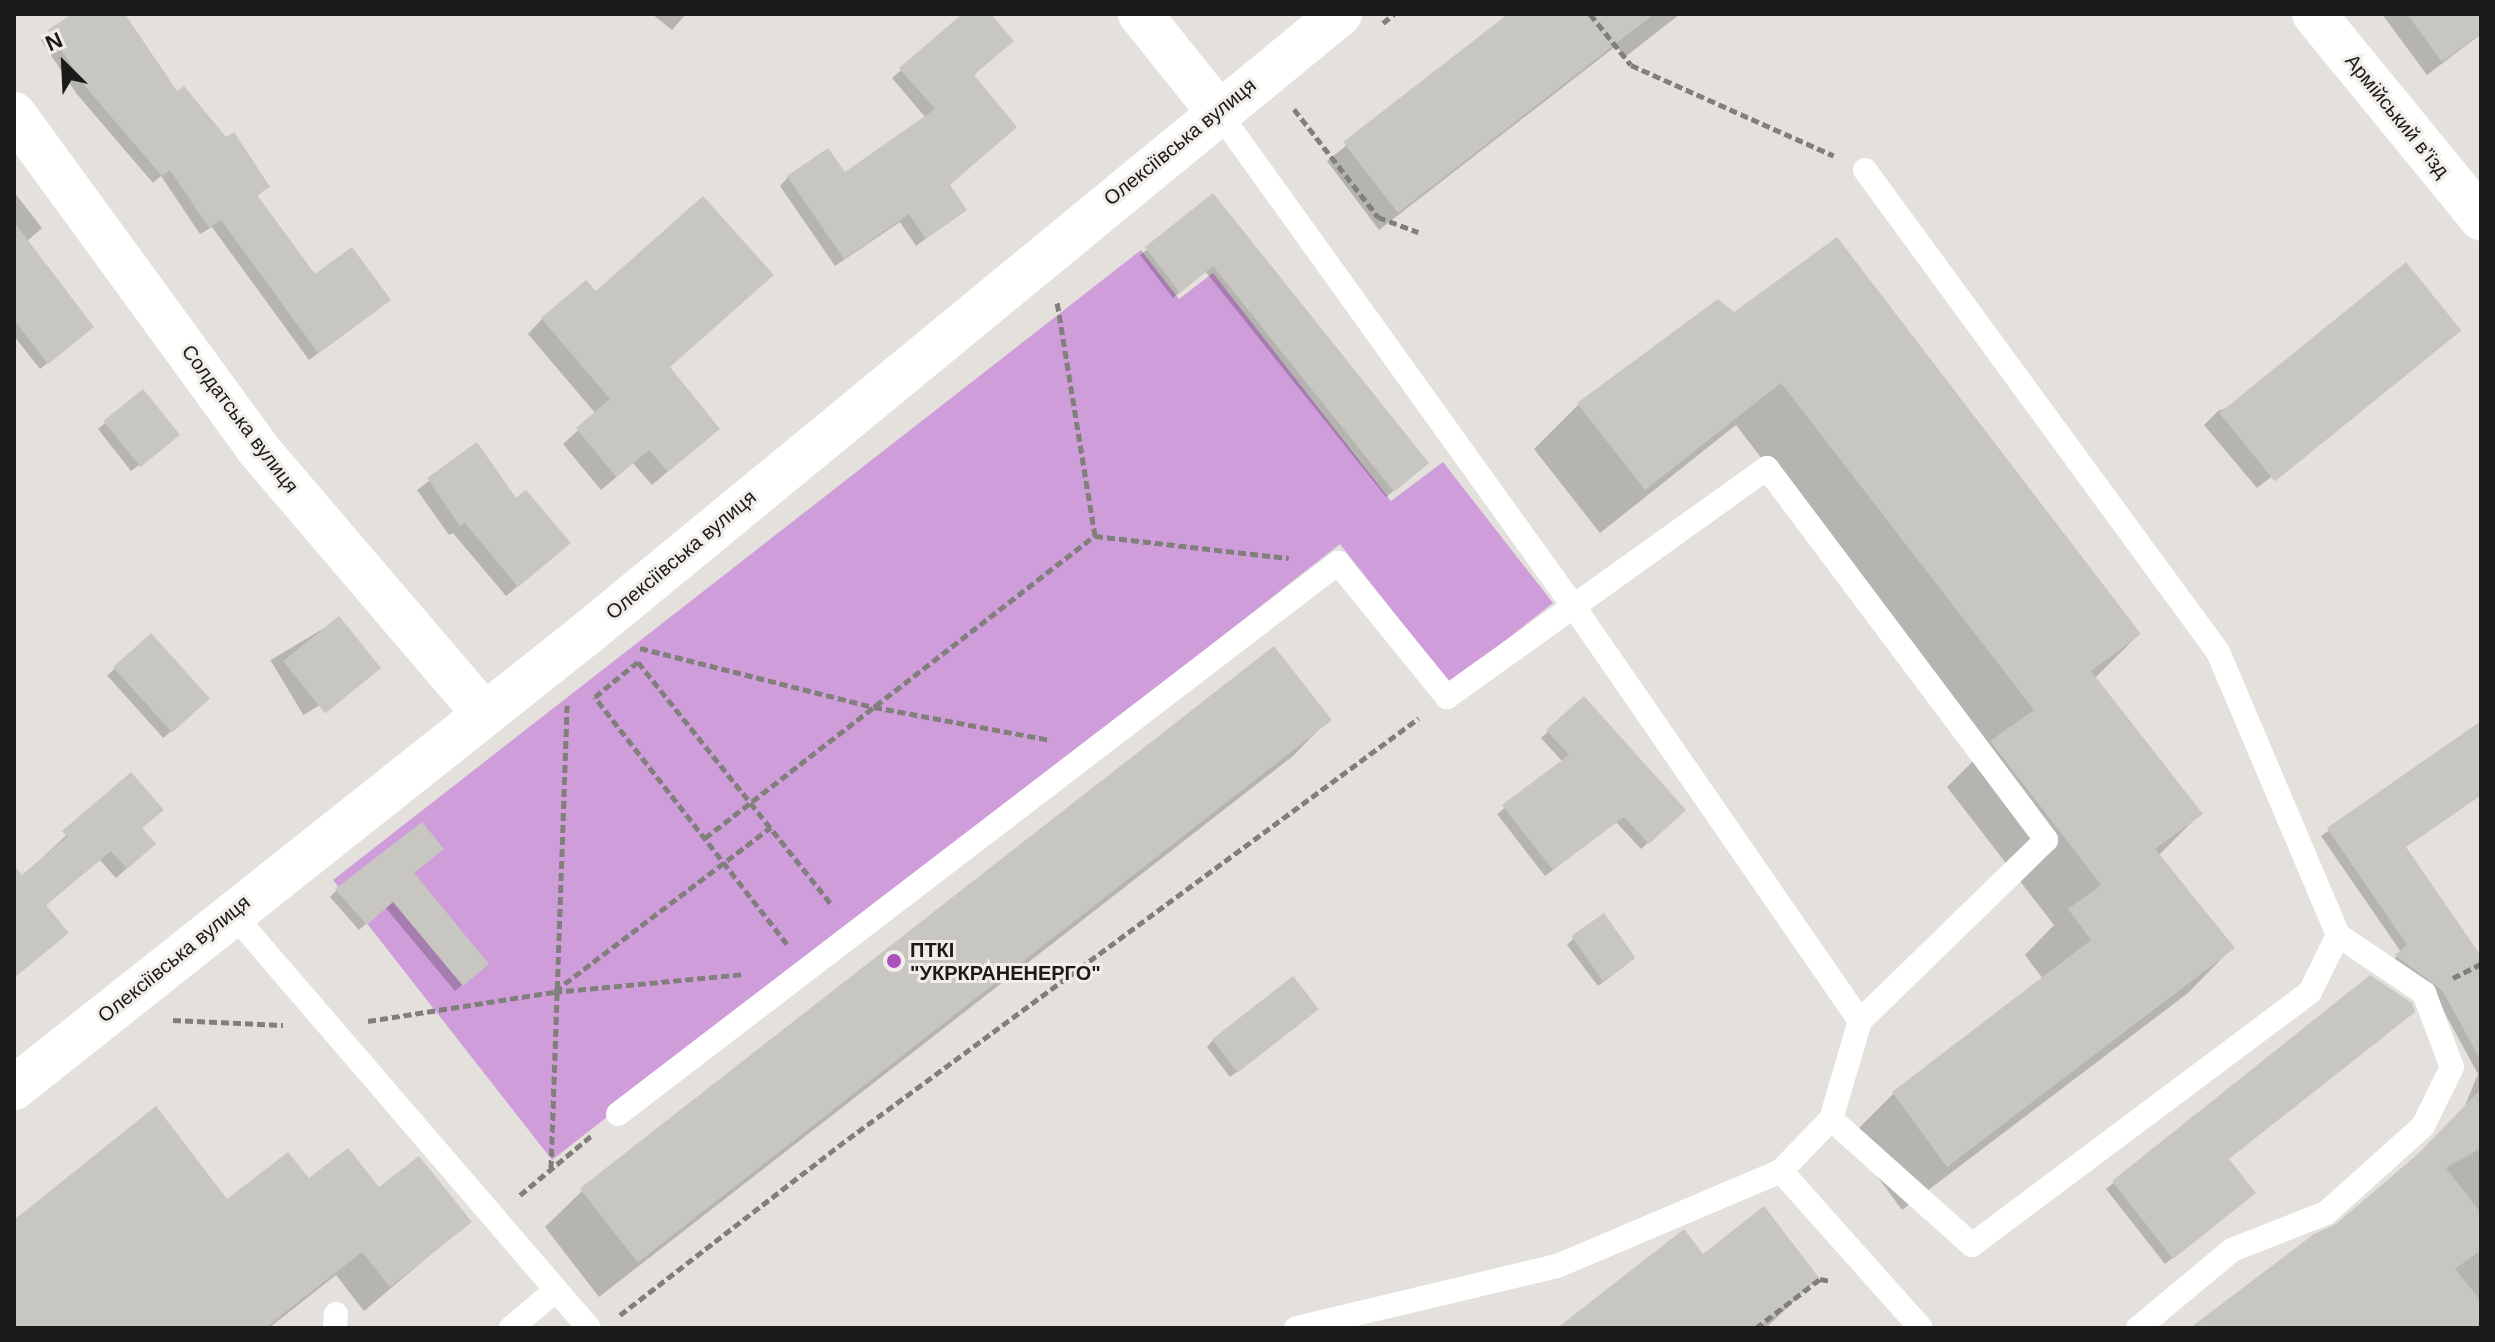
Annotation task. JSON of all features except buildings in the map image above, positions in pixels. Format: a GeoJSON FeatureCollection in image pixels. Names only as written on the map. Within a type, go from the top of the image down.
{"type":"FeatureCollection","features":[{"type":"Feature","properties":{"kind":"street"},"geometry":{"type":"LineString","coordinates":[[1140,14],[1217,110]]}},
{"type":"Feature","properties":{"kind":"street","name":"Олексіївська вулиця"},"geometry":{"type":"LineString","coordinates":[[14,1088],[482,711],[585,635],[1217,110],[1340,14]]}},
{"type":"Feature","properties":{"kind":"street","name":"Армійський в’їзд"},"geometry":{"type":"LineString","coordinates":[[2314,14],[2481,218]]}},
{"type":"Feature","properties":{"kind":"street","name":"Солдатська вулиця"},"geometry":{"type":"LineString","coordinates":[[14,114],[258,449],[482,711]]}},
{"type":"Feature","properties":{"kind":"lane"},"geometry":{"type":"LineString","coordinates":[[1217,110],[1574,607],[1860,1021]]}},
{"type":"Feature","properties":{"kind":"lane"},"geometry":{"type":"LineString","coordinates":[[1865,170],[2218,652],[2338,935],[2424,993],[2452,1067],[2423,1126],[2326,1213],[2232,1250],[2138,1328]]}},
{"type":"Feature","properties":{"kind":"lane"},"geometry":{"type":"LineString","coordinates":[[618,1114],[805,968],[1099,749],[1338,563],[1447,697],[1767,468],[2046,840],[1860,1021],[1831,1119],[1781,1171],[1557,1266],[1296,1328]]}},
{"type":"Feature","properties":{"kind":"lane"},"geometry":{"type":"LineString","coordinates":[[232,913],[589,1328]]}},
{"type":"Feature","properties":{"kind":"lane"},"geometry":{"type":"LineString","coordinates":[[1831,1119],[1972,1245],[2310,992],[2338,935]]}},
{"type":"Feature","properties":{"kind":"lane"},"geometry":{"type":"LineString","coordinates":[[1781,1171],[1921,1328]]}},
{"type":"Feature","properties":{"kind":"lane"},"geometry":{"type":"LineString","coordinates":[[511,1328],[556,1290]]}},
{"type":"Feature","properties":{"kind":"path"},"geometry":{"type":"LineString","coordinates":[[1590,14],[1631,65],[1865,170]]}},
{"type":"Feature","properties":{"kind":"path"},"geometry":{"type":"LineString","coordinates":[[1285,99],[1378,217],[1418,232]]}},
{"type":"Feature","properties":{"kind":"path"},"geometry":{"type":"LineString","coordinates":[[1054,287],[1095,536]]}},
{"type":"Feature","properties":{"kind":"path"},"geometry":{"type":"LineString","coordinates":[[705,838],[1095,536],[1338,563]]}},
{"type":"Feature","properties":{"kind":"path"},"geometry":{"type":"LineString","coordinates":[[634,647],[874,707],[1099,749]]}},
{"type":"Feature","properties":{"kind":"path"},"geometry":{"type":"LineString","coordinates":[[805,968],[595,697],[638,662],[854,932]]}},
{"type":"Feature","properties":{"kind":"path"},"geometry":{"type":"LineString","coordinates":[[616,1319],[848,1139],[1447,697]]}},
{"type":"Feature","properties":{"kind":"path"},"geometry":{"type":"LineString","coordinates":[[568,699],[554,992],[551,1168],[618,1114]]}},
{"type":"Feature","properties":{"kind":"path"},"geometry":{"type":"LineString","coordinates":[[554,992],[771,827]]}},
{"type":"Feature","properties":{"kind":"path"},"geometry":{"type":"LineString","coordinates":[[163,1020],[330,1027],[554,992],[805,968]]}},
{"type":"Feature","properties":{"kind":"path"},"geometry":{"type":"LineString","coordinates":[[1756,1328],[1820,1279],[1890,1294]]}},
{"type":"Feature","properties":{"kind":"shaded area"},"geometry":{"type":"Polygon","coordinates":[[[1141,250],[1179,299],[1213,273],[1391,501],[1443,462],[1553,603],[1450,684],[1340,544],[552,1160],[333,880],[1141,250]]]}},
{"type":"Feature","properties":{"kind":"place","name":"ПТКІ \"УКРКРАНЕНЕРГО\""},"geometry":{"type":"Point","coordinates":[894,961]}}]}
